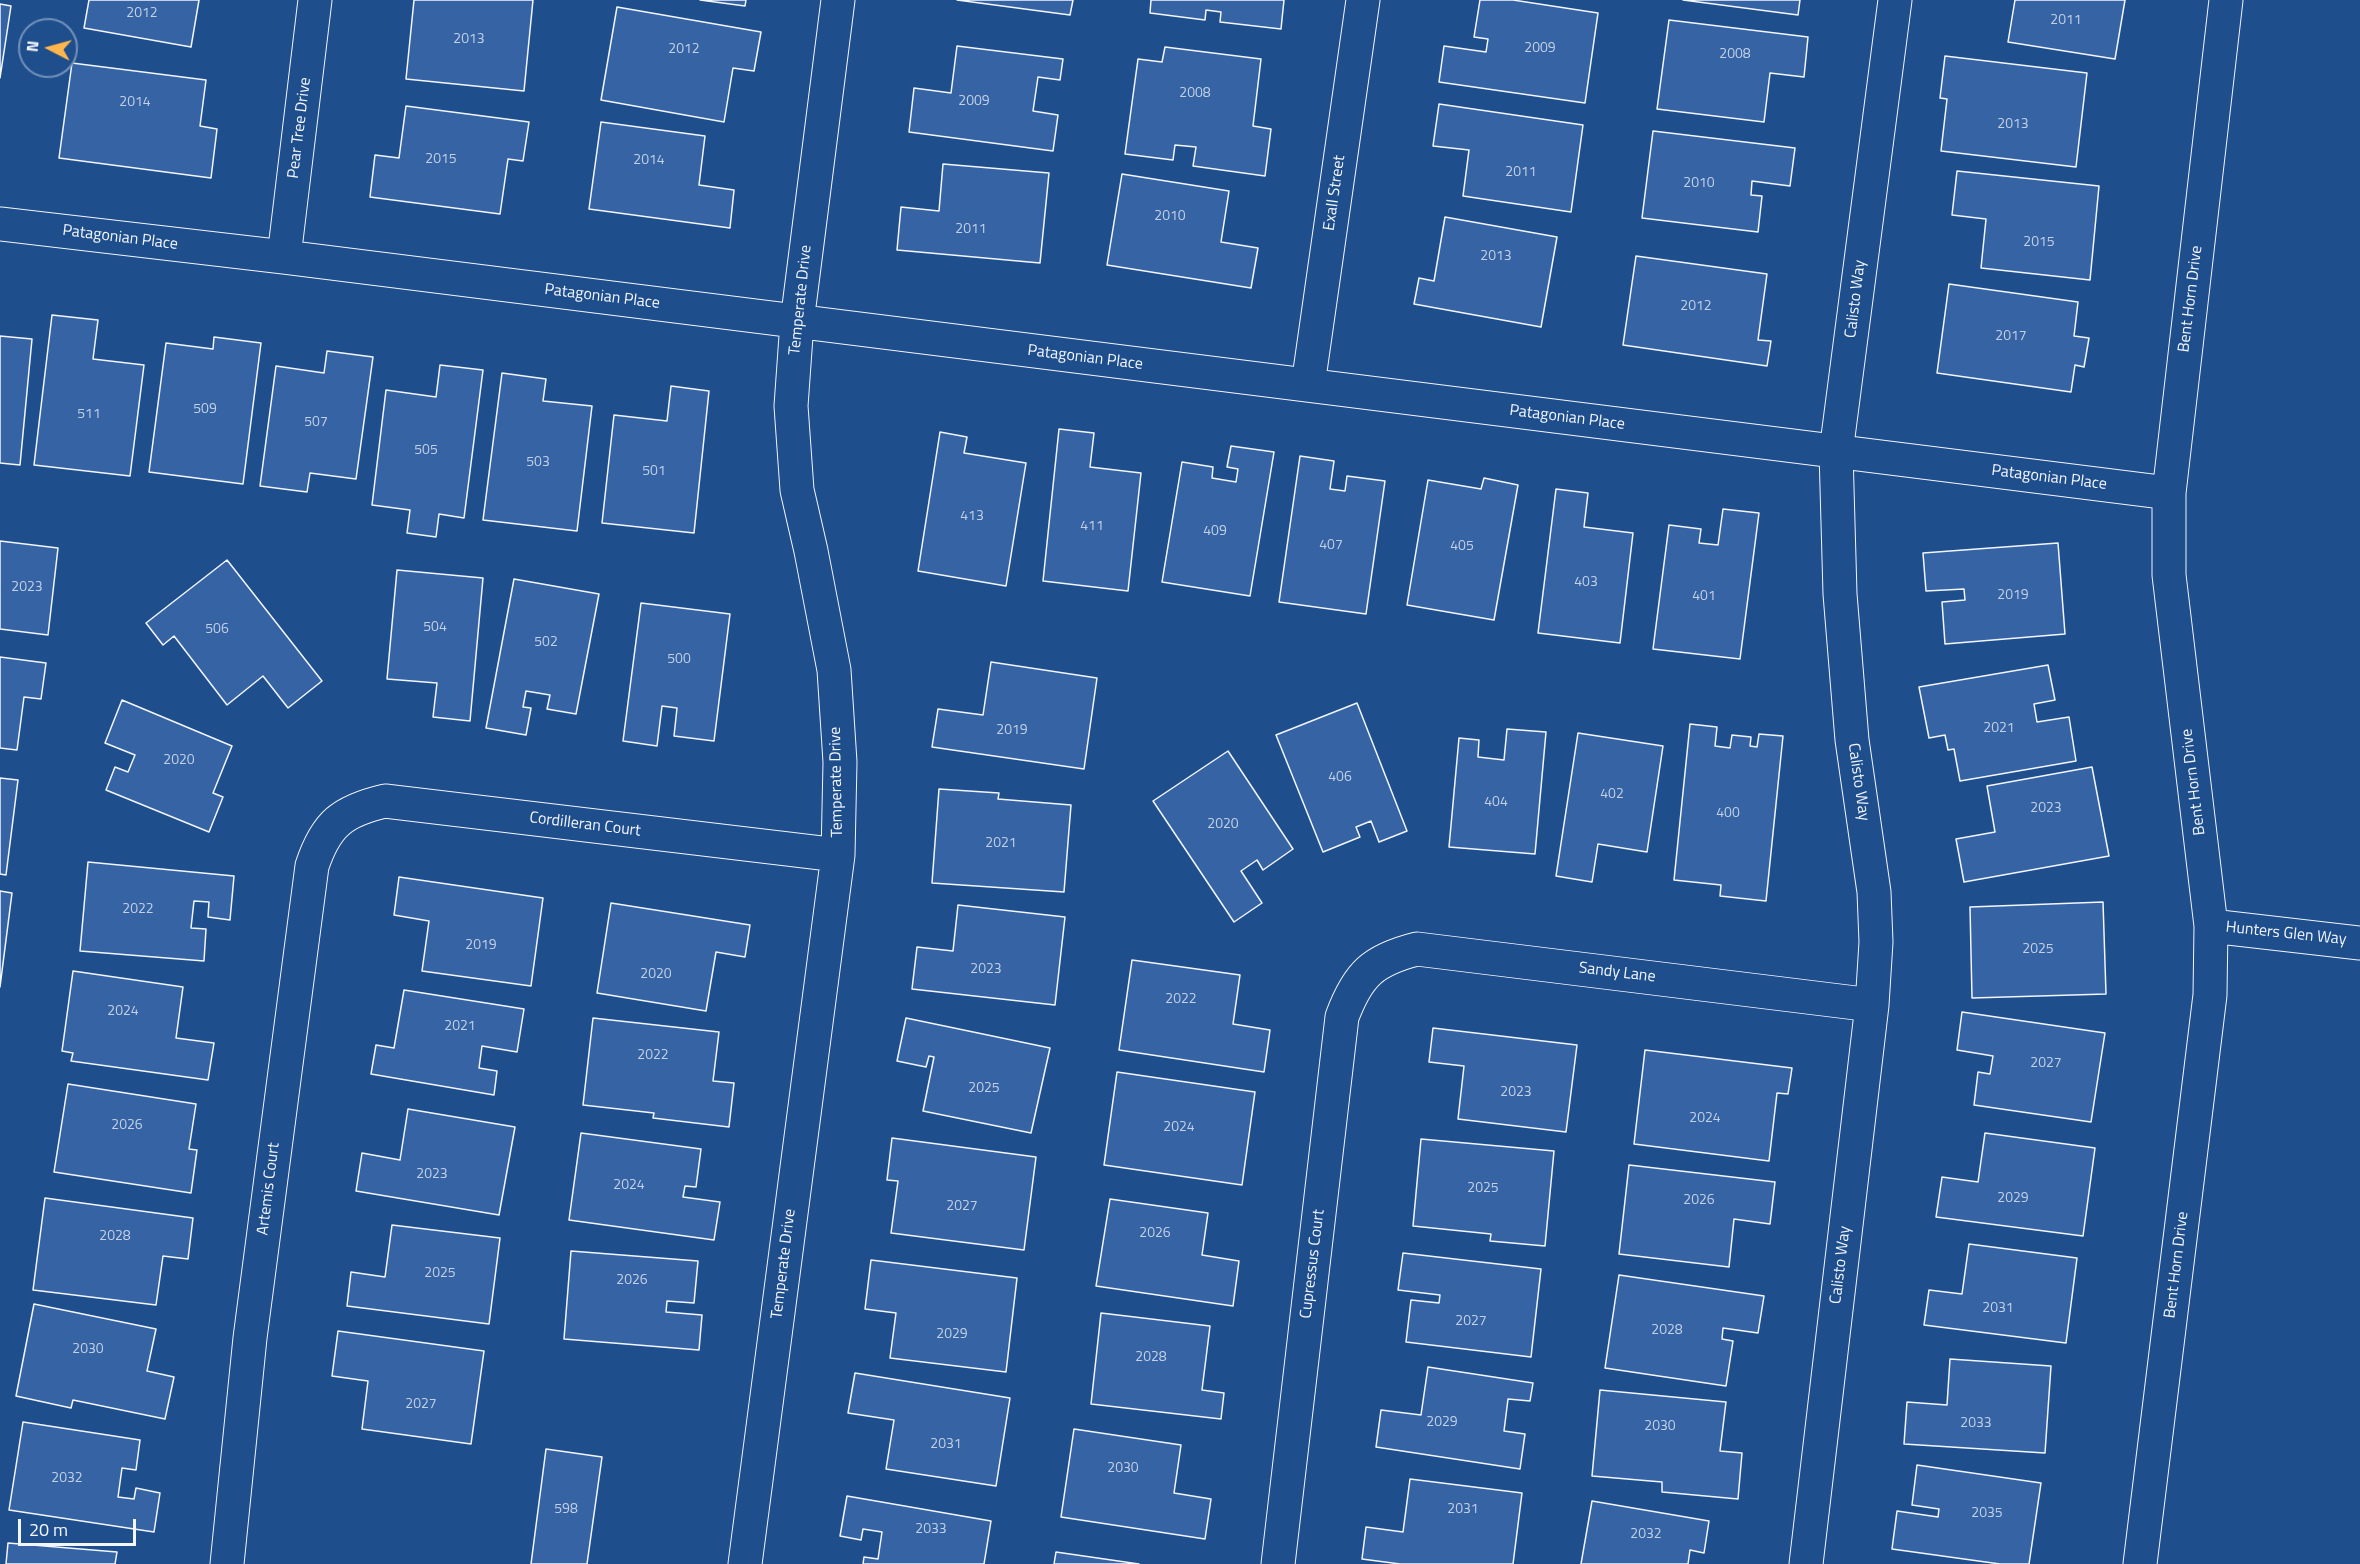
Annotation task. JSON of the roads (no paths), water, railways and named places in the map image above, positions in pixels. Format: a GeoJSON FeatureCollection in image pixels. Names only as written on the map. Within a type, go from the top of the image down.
{"type":"FeatureCollection","features":[{"type":"Feature","properties":{"kind":"street","name":"Pear Tree Drive"},"geometry":{"type":"LineString","coordinates":[[284,257],[315,0]]}},
{"type":"Feature","properties":{"kind":"street","name":"Temperate Drive"},"geometry":{"type":"LineString","coordinates":[[745,1564],[838,855],[840,762],[834,670],[796,480],[791,406],[797,322],[838,0]]}},
{"type":"Feature","properties":{"kind":"street","name":"Exall Street"},"geometry":{"type":"LineString","coordinates":[[1308,386],[1363,0]]}},
{"type":"Feature","properties":{"kind":"street","name":"Calisto Way"},"geometry":{"type":"LineString","coordinates":[[1806,1564],[1872,1005],[1876,942],[1874,892],[1850,718],[1840,594],[1836,452],[1895,0]]}},
{"type":"Feature","properties":{"kind":"street","name":"Bent Horn Drive"},"geometry":{"type":"LineString","coordinates":[[2140,1564],[2210,995],[2211,926],[2169,575],[2169,493],[2226,0]]}},
{"type":"Feature","properties":{"kind":"street","name":"Patagonian Place"},"geometry":{"type":"LineString","coordinates":[[0,224],[284,257],[2169,493]]}},
{"type":"Feature","properties":{"kind":"street","name":"Cordilleran Court"},"geometry":{"type":"LineString","coordinates":[[336,820],[359,807],[385,801],[838,855]]}},
{"type":"Feature","properties":{"kind":"street","name":"Artemis Court"},"geometry":{"type":"LineString","coordinates":[[227,1564],[250,1338],[312,866],[320,842],[336,820]]}},
{"type":"Feature","properties":{"kind":"street","name":"Hunters Glen Way"},"geometry":{"type":"LineString","coordinates":[[2211,926],[2360,943]]}},
{"type":"Feature","properties":{"kind":"street","name":"Sandy Lane"},"geometry":{"type":"LineString","coordinates":[[1368,970],[1391,956],[1417,949],[1872,1005]]}},
{"type":"Feature","properties":{"kind":"street","name":"Cupressus Court"},"geometry":{"type":"LineString","coordinates":[[1278,1564],[1342,1017],[1352,991],[1368,970]]}}]}
